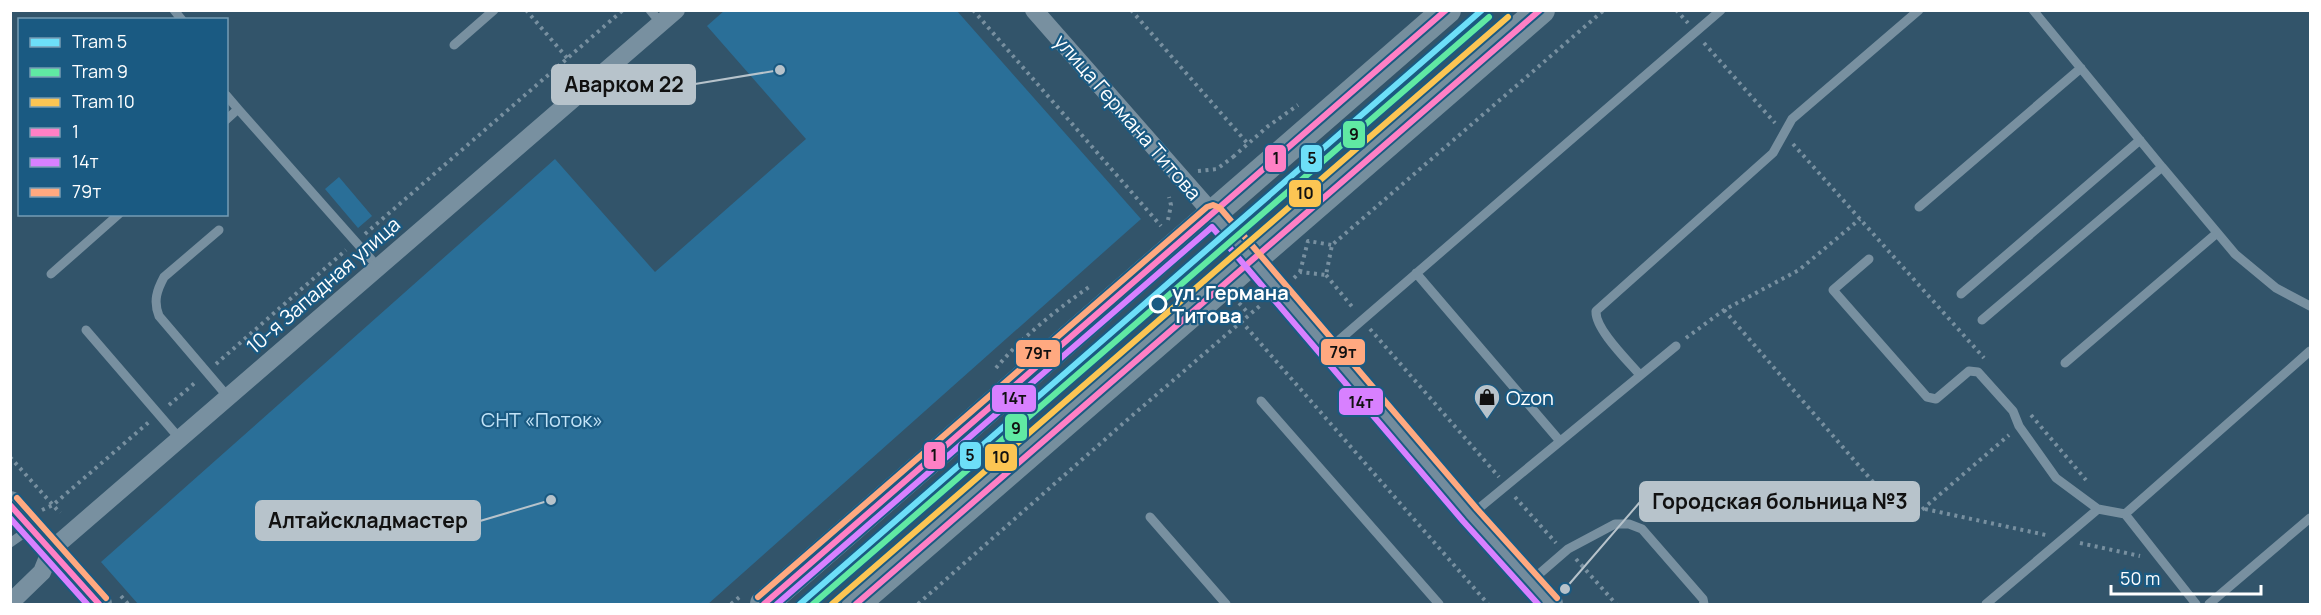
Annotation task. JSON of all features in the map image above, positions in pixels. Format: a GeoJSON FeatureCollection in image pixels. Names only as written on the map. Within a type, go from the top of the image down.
{"type":"FeatureCollection","features":[{"type":"Feature","properties":{"kind":"main road"},"geometry":{"type":"LineString","coordinates":[[764,604],[1447,10]]}},
{"type":"Feature","properties":{"kind":"main road"},"geometry":{"type":"LineString","coordinates":[[856,604],[1541,10]]}},
{"type":"Feature","properties":{"kind":"street","name":"10-я Западная улица"},"geometry":{"type":"LineString","coordinates":[[10,603],[42,572],[51,550],[378,267],[656,17],[676,10]]}},
{"type":"Feature","properties":{"kind":"street","name":"улица Германа Титова"},"geometry":{"type":"LineString","coordinates":[[1034,10],[1213,214],[1470,515],[1550,604]]}},
{"type":"Feature","properties":{"kind":"street"},"geometry":{"type":"LineString","coordinates":[[10,504],[35,520],[51,550],[99,604]]}},
{"type":"Feature","properties":{"kind":"lane"},"geometry":{"type":"LineString","coordinates":[[454,45],[494,10]]}},
{"type":"Feature","properties":{"kind":"lane"},"geometry":{"type":"LineString","coordinates":[[1328,349],[1721,10]]}},
{"type":"Feature","properties":{"kind":"lane"},"geometry":{"type":"LineString","coordinates":[[2033,10],[2235,254],[2276,288],[2310,306]]}},
{"type":"Feature","properties":{"kind":"lane"},"geometry":{"type":"LineString","coordinates":[[1640,375],[1596,319],[1596,311],[1773,153],[1792,120],[1913,12]]}},
{"type":"Feature","properties":{"kind":"lane"},"geometry":{"type":"LineString","coordinates":[[1919,207],[2081,68]]}},
{"type":"Feature","properties":{"kind":"lane"},"geometry":{"type":"LineString","coordinates":[[228,97],[378,267]]}},
{"type":"Feature","properties":{"kind":"lane"},"geometry":{"type":"LineString","coordinates":[[228,118],[238,109]]}},
{"type":"Feature","properties":{"kind":"lane"},"geometry":{"type":"LineString","coordinates":[[1961,294],[2140,140]]}},
{"type":"Feature","properties":{"kind":"lane"},"geometry":{"type":"LineString","coordinates":[[1982,320],[2162,167]]}},
{"type":"Feature","properties":{"kind":"lane"},"geometry":{"type":"LineString","coordinates":[[51,274],[117,216]]}},
{"type":"Feature","properties":{"kind":"lane"},"geometry":{"type":"LineString","coordinates":[[219,230],[164,277],[159,287],[155,307],[159,316],[228,397]]}},
{"type":"Feature","properties":{"kind":"lane"},"geometry":{"type":"LineString","coordinates":[[2065,363],[2217,233]]}},
{"type":"Feature","properties":{"kind":"lane"},"geometry":{"type":"LineString","coordinates":[[1869,260],[1833,290],[1926,397],[1935,399],[1969,370],[1978,372],[2013,411],[2019,426],[2056,478],[2098,509],[2125,514],[2196,604]]}},
{"type":"Feature","properties":{"kind":"lane"},"geometry":{"type":"LineString","coordinates":[[1416,273],[1559,440]]}},
{"type":"Feature","properties":{"kind":"lane"},"geometry":{"type":"LineString","coordinates":[[86,330],[180,439]]}},
{"type":"Feature","properties":{"kind":"lane"},"geometry":{"type":"LineString","coordinates":[[1470,515],[1676,346]]}},
{"type":"Feature","properties":{"kind":"lane"},"geometry":{"type":"LineString","coordinates":[[2125,514],[2310,351]]}},
{"type":"Feature","properties":{"kind":"lane"},"geometry":{"type":"LineString","coordinates":[[1261,401],[1438,604]]}},
{"type":"Feature","properties":{"kind":"lane"},"geometry":{"type":"LineString","coordinates":[[1986,604],[2098,509]]}},
{"type":"Feature","properties":{"kind":"lane"},"geometry":{"type":"LineString","coordinates":[[1150,517],[1226,604]]}},
{"type":"Feature","properties":{"kind":"lane"},"geometry":{"type":"LineString","coordinates":[[2209,604],[2310,518]]}},
{"type":"Feature","properties":{"kind":"lane"},"geometry":{"type":"LineString","coordinates":[[10,543],[35,520]]}},
{"type":"Feature","properties":{"kind":"lane"},"geometry":{"type":"LineString","coordinates":[[1530,582],[1566,551],[1615,524],[1629,524],[1642,529],[1703,599],[1704,604]]}},
{"type":"Feature","properties":{"kind":"path"},"geometry":{"type":"LineString","coordinates":[[526,10],[568,59]]}},
{"type":"Feature","properties":{"kind":"path"},"geometry":{"type":"LineString","coordinates":[[35,520],[623,10]]}},
{"type":"Feature","properties":{"kind":"path"},"geometry":{"type":"LineString","coordinates":[[973,10],[1161,226]]}},
{"type":"Feature","properties":{"kind":"path"},"geometry":{"type":"LineString","coordinates":[[1131,10],[1248,144]]}},
{"type":"Feature","properties":{"kind":"path"},"geometry":{"type":"LineString","coordinates":[[1326,275],[1332,245],[1604,10]]}},
{"type":"Feature","properties":{"kind":"path"},"geometry":{"type":"LineString","coordinates":[[1676,10],[1990,366]]}},
{"type":"Feature","properties":{"kind":"path"},"geometry":{"type":"LineString","coordinates":[[1198,171],[1201,169],[1217,170],[1267,127],[1305,99]]}},
{"type":"Feature","properties":{"kind":"path"},"geometry":{"type":"LineString","coordinates":[[1233,157],[1237,162]]}},
{"type":"Feature","properties":{"kind":"path"},"geometry":{"type":"LineString","coordinates":[[1167,220],[1171,205],[1169,197]]}},
{"type":"Feature","properties":{"kind":"path"},"geometry":{"type":"LineString","coordinates":[[1676,346],[1724,310],[1799,270],[1860,219]]}},
{"type":"Feature","properties":{"kind":"path"},"geometry":{"type":"LineString","coordinates":[[1291,281],[1300,272],[1308,241],[1332,245]]}},
{"type":"Feature","properties":{"kind":"path"},"geometry":{"type":"LineString","coordinates":[[1300,272],[1326,275],[1505,485],[1616,604]]}},
{"type":"Feature","properties":{"kind":"path"},"geometry":{"type":"LineString","coordinates":[[1239,302],[1249,314]]}},
{"type":"Feature","properties":{"kind":"path"},"geometry":{"type":"LineString","coordinates":[[918,604],[1263,304]]}},
{"type":"Feature","properties":{"kind":"path"},"geometry":{"type":"LineString","coordinates":[[1724,310],[1899,512],[1915,515],[2019,426]]}},
{"type":"Feature","properties":{"kind":"path"},"geometry":{"type":"LineString","coordinates":[[1241,321],[1488,604]]}},
{"type":"Feature","properties":{"kind":"path"},"geometry":{"type":"LineString","coordinates":[[2028,411],[2089,484]]}},
{"type":"Feature","properties":{"kind":"path"},"geometry":{"type":"LineString","coordinates":[[10,457],[60,513]]}},
{"type":"Feature","properties":{"kind":"path"},"geometry":{"type":"LineString","coordinates":[[1924,508],[2161,561]]}},
{"type":"Feature","properties":{"kind":"green space","name":"СНТ «Поток»"},"geometry":{"type":"Polygon","coordinates":[[[725,10],[957,11],[1141,219],[708,604],[138,604],[101,562],[555,159],[655,272],[806,139],[707,26],[725,10]]]}},
{"type":"Feature","properties":{"kind":"green space"},"geometry":{"type":"Polygon","coordinates":[[[339,177],[372,216],[358,228],[325,189],[339,177]]]}},
{"type":"Feature","properties":{"kind":"tram line","name":"5"},"geometry":{"type":"LineString","coordinates":[[800,604],[1482,10]]}},
{"type":"Feature","properties":{"kind":"tram line","name":"9"},"geometry":{"type":"LineString","coordinates":[[813,604],[1489,17]]}},
{"type":"Feature","properties":{"kind":"tram line","name":"10"},"geometry":{"type":"LineString","coordinates":[[832,604],[1508,17]]}},
{"type":"Feature","properties":{"kind":"transit line","name":"1"},"geometry":{"type":"LineString","coordinates":[[764,604],[1446,10]]}},
{"type":"Feature","properties":{"kind":"transit line","name":"1"},"geometry":{"type":"LineString","coordinates":[[856,604],[1540,10]]}},
{"type":"Feature","properties":{"kind":"transit line","name":"79т"},"geometry":{"type":"LineString","coordinates":[[758,597],[1207,207],[1213,205],[1220,208],[1477,509],[1557,598]]}},
{"type":"Feature","properties":{"kind":"transit line","name":"14т"},"geometry":{"type":"LineString","coordinates":[[777,604],[1212,227],[1463,521],[1538,604]]}},
{"type":"Feature","properties":{"kind":"transit line","name":"79т"},"geometry":{"type":"LineString","coordinates":[[17,498],[106,598]]}},
{"type":"Feature","properties":{"kind":"transit line","name":"1"},"geometry":{"type":"LineString","coordinates":[[10,505],[99,604]]}},
{"type":"Feature","properties":{"kind":"transit line","name":"14т"},"geometry":{"type":"LineString","coordinates":[[10,518],[87,604]]}},
{"type":"Feature","properties":{"kind":"place","name":"Аварком 22"},"geometry":{"type":"Point","coordinates":[780,70]}},
{"type":"Feature","properties":{"kind":"place","name":"ул. Германа Титова"},"geometry":{"type":"Point","coordinates":[1158,304]}},
{"type":"Feature","properties":{"kind":"place","name":"Ozon"},"geometry":{"type":"Point","coordinates":[1487,420]}},
{"type":"Feature","properties":{"kind":"place","name":"Алтайскладмастер"},"geometry":{"type":"Point","coordinates":[551,500]}},
{"type":"Feature","properties":{"kind":"place","name":"Городская больница №3"},"geometry":{"type":"Point","coordinates":[1565,589]}}]}
